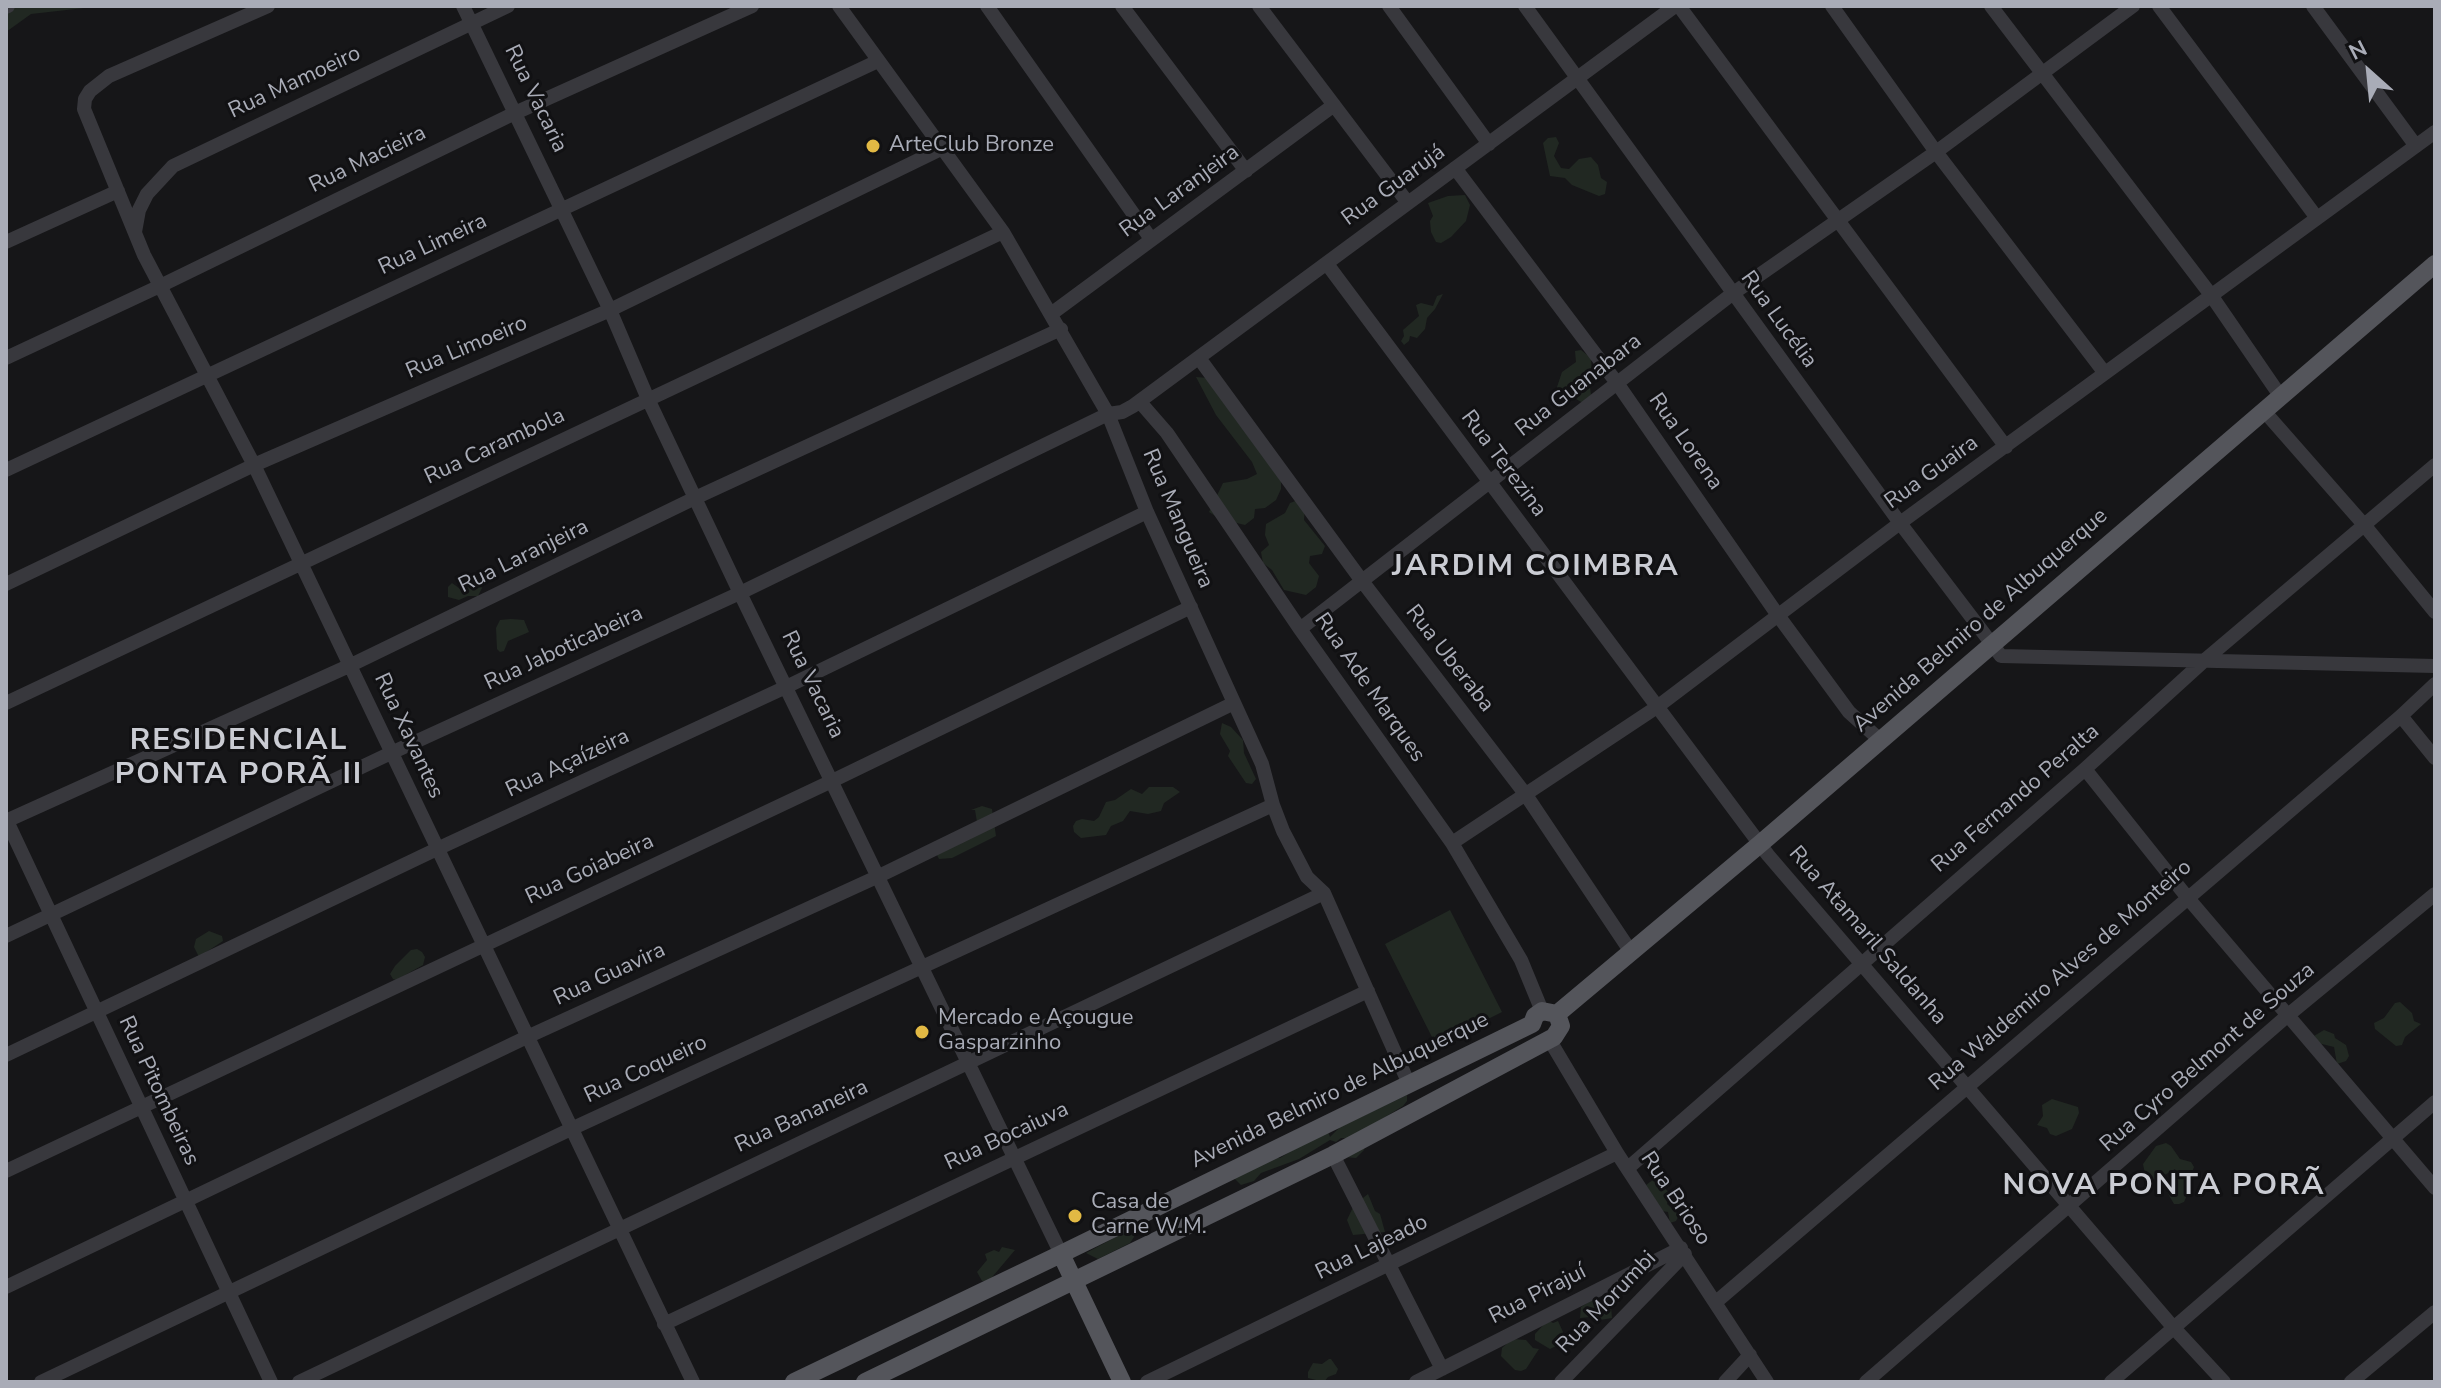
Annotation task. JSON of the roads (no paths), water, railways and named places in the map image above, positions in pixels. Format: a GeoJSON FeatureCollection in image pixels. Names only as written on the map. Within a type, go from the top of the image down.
{"type":"FeatureCollection","features":[{"type":"Feature","properties":{"kind":"main road","name":"Avenida Belmiro de Albuquerque"},"geometry":{"type":"LineString","coordinates":[[794,1382],[1544,1016],[1631,952],[1880,740],[1996,650],[2264,411],[2435,264]]}},
{"type":"Feature","properties":{"kind":"main road"},"geometry":{"type":"LineString","coordinates":[[865,1382],[1333,1155],[1549,1039],[1560,1030],[1561,1022],[1544,1016],[1535,1034],[1549,1039]]}},
{"type":"Feature","properties":{"kind":"main road","name":"Rua Vacaria"},"geometry":{"type":"LineString","coordinates":[[1061,1254],[1122,1382]]}},
{"type":"Feature","properties":{"kind":"street","name":"Rua Xavantes"},"geometry":{"type":"LineString","coordinates":[[268,6],[109,76],[90,91],[84,109],[160,286],[254,465],[693,1382]]}},
{"type":"Feature","properties":{"kind":"street","name":"Rua Vacaria"},"geometry":{"type":"LineString","coordinates":[[463,6],[610,310],[648,399],[740,593],[1061,1254]]}},
{"type":"Feature","properties":{"kind":"street","name":"Rua Mamoeiro"},"geometry":{"type":"LineString","coordinates":[[135,232],[139,210],[147,194],[173,166],[508,6]]}},
{"type":"Feature","properties":{"kind":"street","name":"Rua Macieira"},"geometry":{"type":"LineString","coordinates":[[6,358],[515,113],[752,6]]}},
{"type":"Feature","properties":{"kind":"street","name":"Rua Mangueira"},"geometry":{"type":"LineString","coordinates":[[839,6],[1003,232],[1108,414],[1147,512],[1262,764],[1273,805],[1303,870],[1324,893],[1409,1084]]}},
{"type":"Feature","properties":{"kind":"street"},"geometry":{"type":"LineString","coordinates":[[987,6],[1151,239]]}},
{"type":"Feature","properties":{"kind":"street"},"geometry":{"type":"LineString","coordinates":[[1122,6],[1246,171]]}},
{"type":"Feature","properties":{"kind":"street"},"geometry":{"type":"LineString","coordinates":[[1259,6],[1408,203]]}},
{"type":"Feature","properties":{"kind":"street"},"geometry":{"type":"LineString","coordinates":[[1389,6],[1489,144]]}},
{"type":"Feature","properties":{"kind":"street","name":"Rua Lucélia"},"geometry":{"type":"LineString","coordinates":[[1525,6],[1732,294],[1996,650]]}},
{"type":"Feature","properties":{"kind":"street"},"geometry":{"type":"LineString","coordinates":[[1677,6],[2006,447]]}},
{"type":"Feature","properties":{"kind":"street","name":"Rua Guarujá"},"geometry":{"type":"LineString","coordinates":[[1140,402],[1677,6]]}},
{"type":"Feature","properties":{"kind":"street"},"geometry":{"type":"LineString","coordinates":[[1832,6],[1936,152],[2104,372]]}},
{"type":"Feature","properties":{"kind":"street"},"geometry":{"type":"LineString","coordinates":[[1991,6],[2211,295],[2281,397]]}},
{"type":"Feature","properties":{"kind":"street","name":"Rua Guanabara"},"geometry":{"type":"LineString","coordinates":[[1300,629],[1732,294],[1936,152],[2133,6]]}},
{"type":"Feature","properties":{"kind":"street"},"geometry":{"type":"LineString","coordinates":[[2159,6],[2317,218]]}},
{"type":"Feature","properties":{"kind":"street"},"geometry":{"type":"LineString","coordinates":[[2313,6],[2416,146]]}},
{"type":"Feature","properties":{"kind":"street","name":"Rua Limeira"},"geometry":{"type":"LineString","coordinates":[[6,470],[878,61]]}},
{"type":"Feature","properties":{"kind":"street","name":"Rua Laranjeira"},"geometry":{"type":"LineString","coordinates":[[1051,314],[1334,105]]}},
{"type":"Feature","properties":{"kind":"street","name":"Rua Guaira"},"geometry":{"type":"LineString","coordinates":[[1452,843],[1657,707],[1777,614],[2104,372],[2435,132]]}},
{"type":"Feature","properties":{"kind":"street","name":"Rua Limoeiro"},"geometry":{"type":"LineString","coordinates":[[6,584],[254,465],[610,310],[943,148]]}},
{"type":"Feature","properties":{"kind":"street","name":"Rua Lorena"},"geometry":{"type":"LineString","coordinates":[[1455,168],[1617,383],[1849,712],[1880,740]]}},
{"type":"Feature","properties":{"kind":"street"},"geometry":{"type":"LineString","coordinates":[[6,242],[118,191]]}},
{"type":"Feature","properties":{"kind":"street","name":"Rua Carambola"},"geometry":{"type":"LineString","coordinates":[[6,703],[1003,232]]}},
{"type":"Feature","properties":{"kind":"street","name":"Rua Terezina"},"geometry":{"type":"LineString","coordinates":[[1327,264],[1760,844]]}},
{"type":"Feature","properties":{"kind":"street","name":"Rua Laranjeira"},"geometry":{"type":"LineString","coordinates":[[6,820],[351,665],[695,498],[1061,329]]}},
{"type":"Feature","properties":{"kind":"street","name":"Rua Uberaba"},"geometry":{"type":"LineString","coordinates":[[1199,358],[1362,581],[1526,795],[1631,952]]}},
{"type":"Feature","properties":{"kind":"street","name":"Rua Jaboticabeira"},"geometry":{"type":"LineString","coordinates":[[6,936],[391,753],[740,593],[1108,414],[1122,412],[1140,402]]}},
{"type":"Feature","properties":{"kind":"street","name":"Rua Ade Marques"},"geometry":{"type":"LineString","coordinates":[[1140,402],[1167,433],[1300,629],[1452,843],[1521,960],[1544,1016]]}},
{"type":"Feature","properties":{"kind":"street"},"geometry":{"type":"LineString","coordinates":[[2264,411],[2365,526],[2435,612]]}},
{"type":"Feature","properties":{"kind":"street","name":"Rua Fernando Peralta"},"geometry":{"type":"LineString","coordinates":[[1628,1168],[2085,769],[2206,659],[2435,465]]}},
{"type":"Feature","properties":{"kind":"street","name":"Rua Açaízeira"},"geometry":{"type":"LineString","coordinates":[[6,1055],[437,849],[786,687],[1147,512]]}},
{"type":"Feature","properties":{"kind":"street","name":"Rua Goiabeira"},"geometry":{"type":"LineString","coordinates":[[6,1171],[832,781],[1191,607]]}},
{"type":"Feature","properties":{"kind":"street"},"geometry":{"type":"LineString","coordinates":[[1996,650],[2435,666]]}},
{"type":"Feature","properties":{"kind":"street","name":"Rua Waldemiro Alves de Monteiro"},"geometry":{"type":"LineString","coordinates":[[1716,1302],[2435,684]]}},
{"type":"Feature","properties":{"kind":"street","name":"Rua Guavira"},"geometry":{"type":"LineString","coordinates":[[6,1287],[527,1037],[879,876],[1232,704]]}},
{"type":"Feature","properties":{"kind":"street"},"geometry":{"type":"LineString","coordinates":[[2401,716],[2435,758]]}},
{"type":"Feature","properties":{"kind":"street"},"geometry":{"type":"LineString","coordinates":[[2085,769],[2187,897],[2435,1188]]}},
{"type":"Feature","properties":{"kind":"street","name":"Rua Coqueiro"},"geometry":{"type":"LineString","coordinates":[[41,1382],[571,1129],[1273,805]]}},
{"type":"Feature","properties":{"kind":"street","name":"Rua Pitombeiras"},"geometry":{"type":"LineString","coordinates":[[6,820],[271,1382]]}},
{"type":"Feature","properties":{"kind":"street","name":"Rua Atamaril Saldanha"},"geometry":{"type":"LineString","coordinates":[[1760,844],[2173,1327],[2224,1382]]}},
{"type":"Feature","properties":{"kind":"street","name":"Rua Bananeira"},"geometry":{"type":"LineString","coordinates":[[299,1382],[1324,893]]}},
{"type":"Feature","properties":{"kind":"street","name":"Rua Cyro Belmont de Souza"},"geometry":{"type":"LineString","coordinates":[[1866,1382],[2287,1016],[2435,894]]}},
{"type":"Feature","properties":{"kind":"street","name":"Rua Bocaiuva"},"geometry":{"type":"LineString","coordinates":[[664,1324],[1368,991]]}},
{"type":"Feature","properties":{"kind":"street","name":"Rua Brioso"},"geometry":{"type":"LineString","coordinates":[[1549,1039],[1617,1153],[1767,1382]]}},
{"type":"Feature","properties":{"kind":"street"},"geometry":{"type":"LineString","coordinates":[[2111,1382],[2435,1102]]}},
{"type":"Feature","properties":{"kind":"street","name":"Rua Lajeado"},"geometry":{"type":"LineString","coordinates":[[1147,1382],[1617,1153]]}},
{"type":"Feature","properties":{"kind":"street"},"geometry":{"type":"LineString","coordinates":[[1333,1155],[1442,1369]]}},
{"type":"Feature","properties":{"kind":"street","name":"Rua Pirajuí"},"geometry":{"type":"LineString","coordinates":[[1416,1382],[1683,1251]]}},
{"type":"Feature","properties":{"kind":"street","name":"Rua Morumbi"},"geometry":{"type":"LineString","coordinates":[[1561,1382],[1683,1251]]}},
{"type":"Feature","properties":{"kind":"street"},"geometry":{"type":"LineString","coordinates":[[2351,1382],[2435,1312]]}},
{"type":"Feature","properties":{"kind":"street"},"geometry":{"type":"LineString","coordinates":[[1725,1382],[1750,1355]]}},
{"type":"Feature","properties":{"kind":"place","name":"ArteClub Bronze"},"geometry":{"type":"Point","coordinates":[873,146]}},
{"type":"Feature","properties":{"kind":"place","name":"Mercado e Açougue Gasparzinho"},"geometry":{"type":"Point","coordinates":[922,1032]}},
{"type":"Feature","properties":{"kind":"place","name":"Casa de Carne W.M."},"geometry":{"type":"Point","coordinates":[1075,1216]}},
{"type":"Feature","properties":{"kind":"district","name":"JARDIM COIMBRA"},"geometry":{"type":"Point","coordinates":[1536,568]}},
{"type":"Feature","properties":{"kind":"district","name":"RESIDENCIAL PONTA PORÃ II"},"geometry":{"type":"Point","coordinates":[239,759]}},
{"type":"Feature","properties":{"kind":"district","name":"NOVA PONTA PORÃ"},"geometry":{"type":"Point","coordinates":[2164,1187]}}]}
